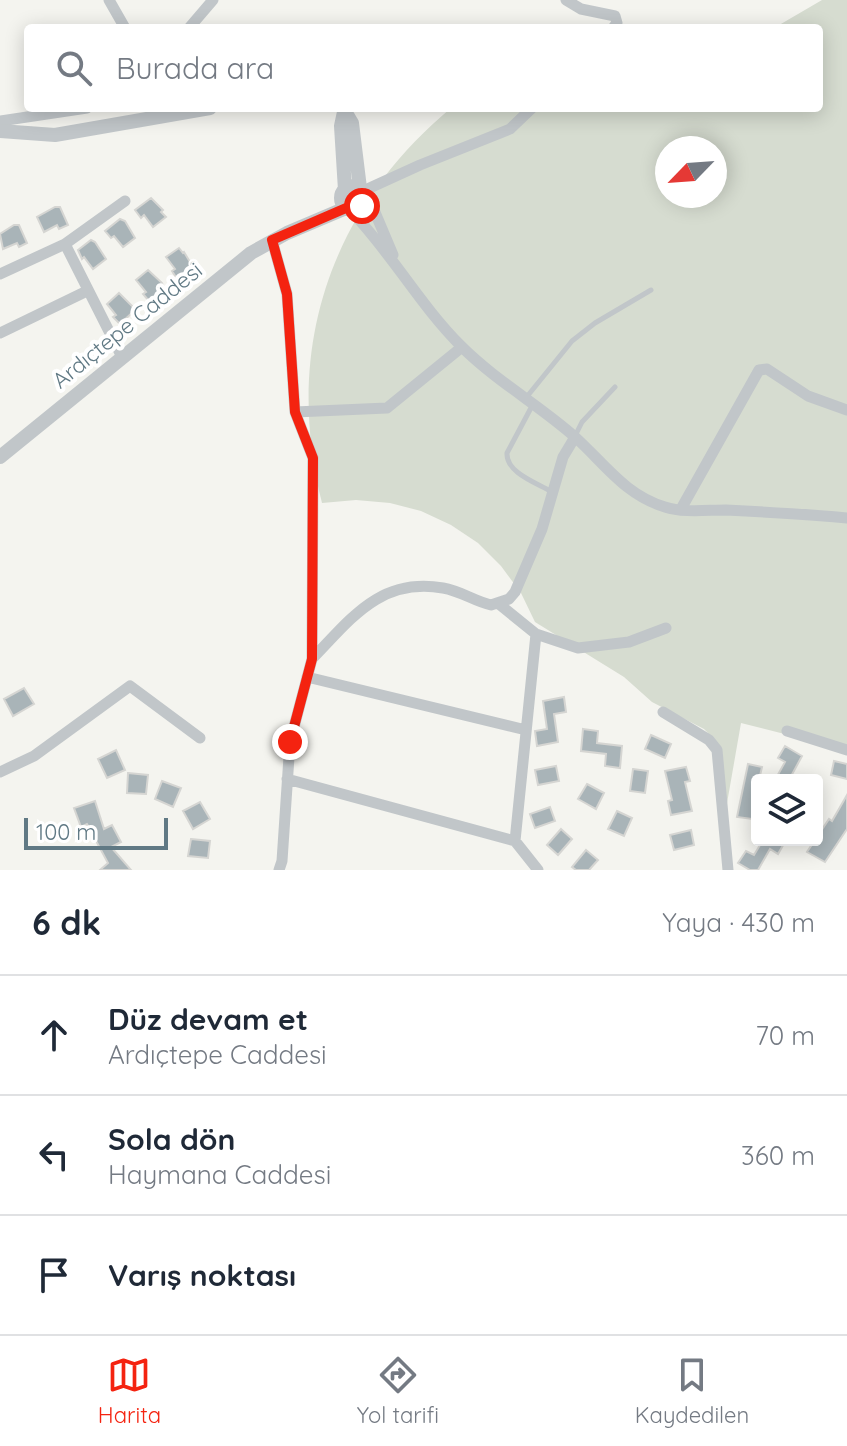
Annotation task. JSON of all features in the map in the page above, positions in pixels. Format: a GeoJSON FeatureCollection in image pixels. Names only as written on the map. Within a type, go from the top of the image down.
{"type":"FeatureCollection","features":[{"type":"Feature","properties":{"kind":"street"},"geometry":{"type":"LineString","coordinates":[[109,0],[123,24]]}},
{"type":"Feature","properties":{"kind":"street"},"geometry":{"type":"LineString","coordinates":[[192,24],[213,0]]}},
{"type":"Feature","properties":{"kind":"street"},"geometry":{"type":"LineString","coordinates":[[566,0],[581,9],[615,16],[616,24]]}},
{"type":"Feature","properties":{"kind":"street"},"geometry":{"type":"LineString","coordinates":[[0,121],[60,112]]}},
{"type":"Feature","properties":{"kind":"street"},"geometry":{"type":"LineString","coordinates":[[0,131],[55,135],[187,112]]}},
{"type":"Feature","properties":{"kind":"street"},"geometry":{"type":"LineString","coordinates":[[345,112],[352,123],[353,196],[427,307],[462,347],[528,403],[575,437],[639,498],[669,509],[788,512],[847,518]]}},
{"type":"Feature","properties":{"kind":"street"},"geometry":{"type":"LineString","coordinates":[[353,196],[510,129],[528,112]]}},
{"type":"Feature","properties":{"kind":"street"},"geometry":{"type":"LineString","coordinates":[[353,196],[374,210],[396,263]]}},
{"type":"Feature","properties":{"kind":"street","name":"Ardıçtepe Caddesi"},"geometry":{"type":"LineString","coordinates":[[0,457],[251,253],[287,233],[297,222],[353,196]]}},
{"type":"Feature","properties":{"kind":"street"},"geometry":{"type":"LineString","coordinates":[[0,274],[65,244],[125,201]]}},
{"type":"Feature","properties":{"kind":"street"},"geometry":{"type":"LineString","coordinates":[[272,240],[287,294],[295,412],[313,458],[312,659],[290,742],[279,870]]}},
{"type":"Feature","properties":{"kind":"street"},"geometry":{"type":"LineString","coordinates":[[65,244],[122,357]]}},
{"type":"Feature","properties":{"kind":"street"},"geometry":{"type":"LineString","coordinates":[[0,333],[87,291]]}},
{"type":"Feature","properties":{"kind":"street"},"geometry":{"type":"LineString","coordinates":[[295,412],[387,408],[462,347]]}},
{"type":"Feature","properties":{"kind":"street"},"geometry":{"type":"LineString","coordinates":[[681,509],[759,370],[767,369],[808,396],[847,410]]}},
{"type":"Feature","properties":{"kind":"street"},"geometry":{"type":"LineString","coordinates":[[499,604],[515,592],[542,529],[563,457],[575,437]]}},
{"type":"Feature","properties":{"kind":"street"},"geometry":{"type":"LineString","coordinates":[[312,659],[370,601],[393,591],[440,587],[462,592],[481,603],[499,604],[536,634],[578,648],[629,642],[666,628]]}},
{"type":"Feature","properties":{"kind":"street"},"geometry":{"type":"LineString","coordinates":[[515,841],[536,634]]}},
{"type":"Feature","properties":{"kind":"street"},"geometry":{"type":"LineString","coordinates":[[307,677],[526,730]]}},
{"type":"Feature","properties":{"kind":"street"},"geometry":{"type":"LineString","coordinates":[[0,772],[34,756],[130,686],[200,738]]}},
{"type":"Feature","properties":{"kind":"street"},"geometry":{"type":"LineString","coordinates":[[663,712],[709,740],[717,750],[728,870]]}},
{"type":"Feature","properties":{"kind":"street"},"geometry":{"type":"LineString","coordinates":[[787,731],[847,750]]}},
{"type":"Feature","properties":{"kind":"street"},"geometry":{"type":"LineString","coordinates":[[287,779],[515,841],[538,870]]}},
{"type":"Feature","properties":{"kind":"lane"},"geometry":{"type":"LineString","coordinates":[[553,492],[510,466],[507,459],[528,403],[572,341],[595,323],[651,290]]}},
{"type":"Feature","properties":{"kind":"lane"},"geometry":{"type":"LineString","coordinates":[[575,437],[582,422],[615,387]]}},
{"type":"Feature","properties":{"kind":"shaded area"},"geometry":{"type":"Polygon","coordinates":[[[822,0],[847,0],[847,750],[741,723],[726,809],[708,733],[652,702],[624,677],[535,622],[521,593],[501,566],[478,543],[451,525],[421,511],[390,503],[356,500],[322,503],[311,446],[309,391],[314,337],[326,286],[347,237],[374,191],[409,148],[447,112],[823,112],[823,24],[781,24],[822,0]]]}},
{"type":"Feature","properties":{"kind":"building"},"geometry":{"type":"Polygon","coordinates":[[[151,198],[166,217],[153,227],[144,215],[141,218],[135,210],[151,198]]]}},
{"type":"Feature","properties":{"kind":"building"},"geometry":{"type":"Polygon","coordinates":[[[60,207],[68,225],[59,229],[57,225],[44,232],[37,217],[60,207]]]}},
{"type":"Feature","properties":{"kind":"building"},"geometry":{"type":"Polygon","coordinates":[[[120,219],[125,221],[135,238],[123,247],[105,231],[120,219]]]}},
{"type":"Feature","properties":{"kind":"building"},"geometry":{"type":"Polygon","coordinates":[[[19,225],[27,243],[19,247],[17,243],[3,249],[0,234],[19,225]]]}},
{"type":"Feature","properties":{"kind":"building"},"geometry":{"type":"Polygon","coordinates":[[[91,240],[106,259],[93,269],[84,257],[82,259],[78,250],[91,240]]]}},
{"type":"Feature","properties":{"kind":"building"},"geometry":{"type":"Polygon","coordinates":[[[179,248],[193,267],[177,279],[172,271],[175,269],[166,257],[179,248]]]}},
{"type":"Feature","properties":{"kind":"building"},"geometry":{"type":"Polygon","coordinates":[[[148,270],[164,288],[149,301],[136,280],[148,270]]]}},
{"type":"Feature","properties":{"kind":"building"},"geometry":{"type":"Polygon","coordinates":[[[119,293],[134,311],[120,324],[107,304],[119,293]]]}},
{"type":"Feature","properties":{"kind":"building"},"geometry":{"type":"Polygon","coordinates":[[[24,688],[34,704],[13,716],[4,699],[24,688]]]}},
{"type":"Feature","properties":{"kind":"building"},"geometry":{"type":"Polygon","coordinates":[[[564,697],[566,712],[554,714],[558,742],[537,746],[535,731],[547,729],[543,701],[564,697]]]}},
{"type":"Feature","properties":{"kind":"building"},"geometry":{"type":"Polygon","coordinates":[[[583,729],[598,731],[597,743],[622,746],[620,768],[605,766],[606,754],[581,751],[583,729]]]}},
{"type":"Feature","properties":{"kind":"building"},"geometry":{"type":"Polygon","coordinates":[[[651,735],[671,744],[665,758],[645,749],[651,735]]]}},
{"type":"Feature","properties":{"kind":"building"},"geometry":{"type":"Polygon","coordinates":[[[785,746],[802,756],[792,774],[778,774],[785,762],[778,758],[785,746]]]}},
{"type":"Feature","properties":{"kind":"building"},"geometry":{"type":"Polygon","coordinates":[[[116,750],[125,770],[107,778],[98,759],[116,750]]]}},
{"type":"Feature","properties":{"kind":"building"},"geometry":{"type":"Polygon","coordinates":[[[834,761],[847,764],[847,779],[831,775],[834,761]]]}},
{"type":"Feature","properties":{"kind":"building"},"geometry":{"type":"Polygon","coordinates":[[[748,764],[762,767],[760,774],[751,774],[751,819],[737,817],[748,764]]]}},
{"type":"Feature","properties":{"kind":"building"},"geometry":{"type":"Polygon","coordinates":[[[556,766],[559,781],[538,785],[535,770],[556,766]]]}},
{"type":"Feature","properties":{"kind":"building"},"geometry":{"type":"Polygon","coordinates":[[[686,767],[690,781],[685,782],[692,811],[671,815],[668,801],[672,800],[665,771],[686,767]]]}},
{"type":"Feature","properties":{"kind":"building"},"geometry":{"type":"Polygon","coordinates":[[[633,769],[648,771],[645,793],[630,791],[633,769]]]}},
{"type":"Feature","properties":{"kind":"building"},"geometry":{"type":"Polygon","coordinates":[[[128,773],[148,775],[146,794],[127,793],[128,773]]]}},
{"type":"Feature","properties":{"kind":"building"},"geometry":{"type":"Polygon","coordinates":[[[162,781],[181,788],[173,807],[155,799],[162,781]]]}},
{"type":"Feature","properties":{"kind":"building"},"geometry":{"type":"Polygon","coordinates":[[[587,784],[604,793],[596,809],[578,799],[587,784]]]}},
{"type":"Feature","properties":{"kind":"building"},"geometry":{"type":"Polygon","coordinates":[[[847,795],[847,829],[825,862],[807,852],[811,846],[823,846],[823,828],[829,819],[832,821],[847,795]]]}},
{"type":"Feature","properties":{"kind":"building"},"geometry":{"type":"Polygon","coordinates":[[[95,801],[104,829],[112,825],[121,842],[111,847],[131,870],[100,870],[108,863],[87,824],[81,827],[74,808],[95,801]]]}},
{"type":"Feature","properties":{"kind":"building"},"geometry":{"type":"Polygon","coordinates":[[[200,802],[210,819],[193,829],[183,811],[200,802]]]}},
{"type":"Feature","properties":{"kind":"building"},"geometry":{"type":"Polygon","coordinates":[[[550,807],[555,821],[535,828],[530,814],[550,807]]]}},
{"type":"Feature","properties":{"kind":"building"},"geometry":{"type":"Polygon","coordinates":[[[617,811],[632,818],[624,836],[608,829],[617,811]]]}},
{"type":"Feature","properties":{"kind":"building"},"geometry":{"type":"Polygon","coordinates":[[[561,829],[572,839],[558,855],[547,845],[561,829]]]}},
{"type":"Feature","properties":{"kind":"building"},"geometry":{"type":"Polygon","coordinates":[[[691,830],[694,845],[674,850],[670,835],[691,830]]]}},
{"type":"Feature","properties":{"kind":"building"},"geometry":{"type":"Polygon","coordinates":[[[191,839],[210,841],[208,858],[188,856],[191,839]]]}},
{"type":"Feature","properties":{"kind":"building"},"geometry":{"type":"Polygon","coordinates":[[[759,846],[783,846],[778,854],[770,849],[758,870],[750,870],[738,863],[746,851],[754,855],[759,846]]]}},
{"type":"Feature","properties":{"kind":"building"},"geometry":{"type":"Polygon","coordinates":[[[586,850],[598,860],[589,870],[576,870],[572,867],[586,850]]]}},
{"type":"Feature","properties":{"kind":"route"},"geometry":{"type":"LineString","coordinates":[[290,742],[312,659],[313,458],[295,412],[287,294],[272,240],[346,208],[354,210],[362,206]]}}]}
